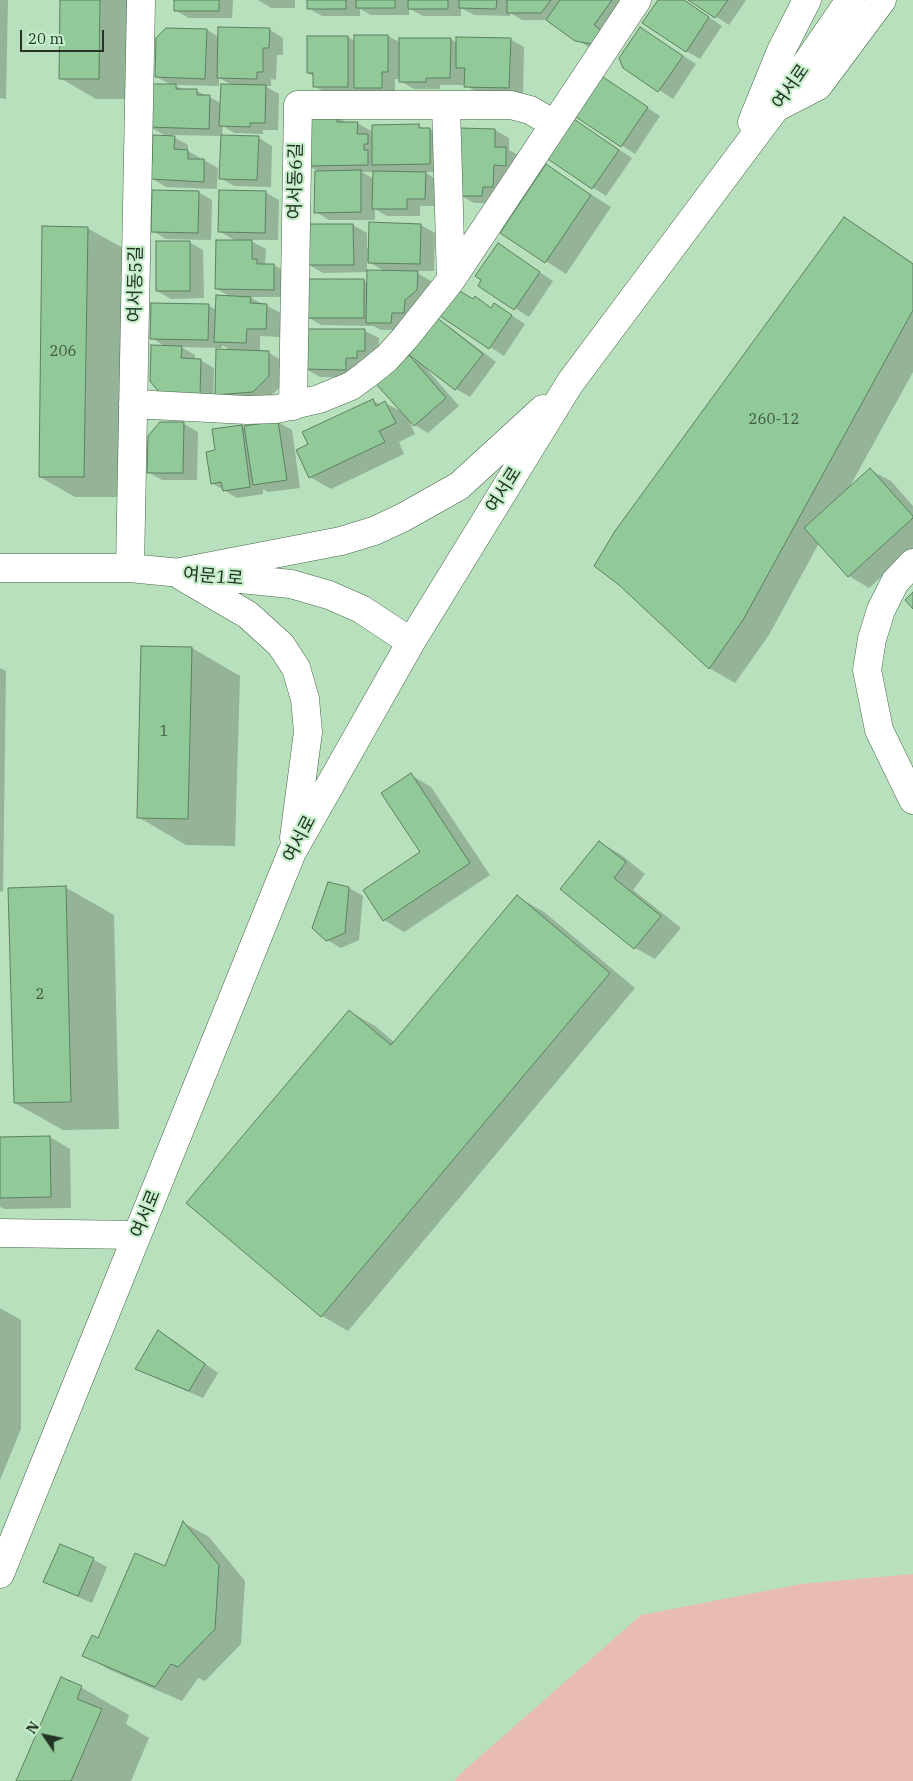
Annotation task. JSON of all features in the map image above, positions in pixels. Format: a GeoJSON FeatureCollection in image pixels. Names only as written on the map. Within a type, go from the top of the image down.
{"type":"FeatureCollection","features":[{"type":"Feature","properties":{"kind":"street","name":"여서동5길"},"geometry":{"type":"LineString","coordinates":[[130,568],[141,0]]}},
{"type":"Feature","properties":{"kind":"street"},"geometry":{"type":"LineString","coordinates":[[134,404],[247,410],[278,409],[306,404],[334,394],[366,376],[387,358],[405,338],[451,280],[636,0]]}},
{"type":"Feature","properties":{"kind":"street","name":"여서로"},"geometry":{"type":"LineString","coordinates":[[771,100],[781,51],[806,0]]}},
{"type":"Feature","properties":{"kind":"street","name":"여서로"},"geometry":{"type":"LineString","coordinates":[[0,1574],[292,852],[411,642],[570,383],[729,172],[828,0]]}},
{"type":"Feature","properties":{"kind":"street","name":"여서로"},"geometry":{"type":"LineString","coordinates":[[771,100],[850,0]]}},
{"type":"Feature","properties":{"kind":"street"},"geometry":{"type":"LineString","coordinates":[[771,100],[818,86],[882,0]]}},
{"type":"Feature","properties":{"kind":"street","name":"여서동6길"},"geometry":{"type":"LineString","coordinates":[[293,406],[298,105],[510,105],[530,110],[554,124]]}},
{"type":"Feature","properties":{"kind":"street"},"geometry":{"type":"LineString","coordinates":[[446,105],[451,280]]}},
{"type":"Feature","properties":{"kind":"street"},"geometry":{"type":"LineString","coordinates":[[175,573],[341,541],[374,531],[402,518],[459,486],[570,383]]}},
{"type":"Feature","properties":{"kind":"street"},"geometry":{"type":"LineString","coordinates":[[913,563],[895,582],[880,610],[872,639],[867,670],[880,730],[913,800]]}},
{"type":"Feature","properties":{"kind":"street","name":"여문1로"},"geometry":{"type":"LineString","coordinates":[[0,568],[130,568],[291,584],[329,595],[361,609],[411,642]]}},
{"type":"Feature","properties":{"kind":"street"},"geometry":{"type":"LineString","coordinates":[[175,573],[248,615],[277,641],[296,668],[305,699],[308,732],[292,852]]}},
{"type":"Feature","properties":{"kind":"street"},"geometry":{"type":"LineString","coordinates":[[0,1233],[137,1235]]}},
{"type":"Feature","properties":{"kind":"shaded area"},"geometry":{"type":"Polygon","coordinates":[[[913,1574],[913,1781],[455,1781],[459,1775],[641,1615],[801,1584],[913,1574]]]}},
{"type":"Feature","properties":{"kind":"building"},"geometry":{"type":"Polygon","coordinates":[[[60,0],[100,0],[99,79],[59,79],[60,0]]]}},
{"type":"Feature","properties":{"kind":"building"},"geometry":{"type":"Polygon","coordinates":[[[174,0],[219,0],[219,11],[174,11],[174,0]]]}},
{"type":"Feature","properties":{"kind":"building"},"geometry":{"type":"Polygon","coordinates":[[[307,0],[346,0],[346,9],[307,9],[307,0]]]}},
{"type":"Feature","properties":{"kind":"building"},"geometry":{"type":"Polygon","coordinates":[[[356,0],[395,0],[395,8],[356,8],[356,0]]]}},
{"type":"Feature","properties":{"kind":"building"},"geometry":{"type":"Polygon","coordinates":[[[408,0],[448,0],[448,9],[408,9],[408,0]]]}},
{"type":"Feature","properties":{"kind":"building"},"geometry":{"type":"Polygon","coordinates":[[[459,0],[497,0],[496,9],[459,8],[459,0]]]}},
{"type":"Feature","properties":{"kind":"building"},"geometry":{"type":"Polygon","coordinates":[[[507,0],[551,0],[541,13],[507,13],[507,0]]]}},
{"type":"Feature","properties":{"kind":"building"},"geometry":{"type":"Polygon","coordinates":[[[560,0],[612,0],[594,25],[602,31],[592,44],[575,41],[546,20],[560,0]]]}},
{"type":"Feature","properties":{"kind":"building"},"geometry":{"type":"Polygon","coordinates":[[[658,0],[684,0],[709,17],[686,52],[642,23],[658,0]]]}},
{"type":"Feature","properties":{"kind":"building"},"geometry":{"type":"Polygon","coordinates":[[[688,0],[728,0],[715,18],[688,0]]]}},
{"type":"Feature","properties":{"kind":"building"},"geometry":{"type":"Polygon","coordinates":[[[218,27],[270,28],[269,48],[263,48],[263,72],[257,72],[257,79],[217,78],[218,27]]]}},
{"type":"Feature","properties":{"kind":"building"},"geometry":{"type":"Polygon","coordinates":[[[640,27],[683,56],[658,92],[623,68],[619,58],[640,27]]]}},
{"type":"Feature","properties":{"kind":"building"},"geometry":{"type":"Polygon","coordinates":[[[166,28],[207,29],[205,79],[155,77],[156,38],[166,28]]]}},
{"type":"Feature","properties":{"kind":"building"},"geometry":{"type":"Polygon","coordinates":[[[354,35],[388,35],[388,72],[382,72],[382,88],[354,88],[354,35]]]}},
{"type":"Feature","properties":{"kind":"building"},"geometry":{"type":"Polygon","coordinates":[[[307,36],[348,36],[348,87],[313,87],[313,73],[307,73],[307,36]]]}},
{"type":"Feature","properties":{"kind":"building"},"geometry":{"type":"Polygon","coordinates":[[[456,37],[511,38],[509,88],[464,87],[465,68],[456,68],[456,37]]]}},
{"type":"Feature","properties":{"kind":"building"},"geometry":{"type":"Polygon","coordinates":[[[399,38],[451,38],[450,78],[426,78],[426,82],[399,82],[399,38]]]}},
{"type":"Feature","properties":{"kind":"building"},"geometry":{"type":"Polygon","coordinates":[[[600,75],[648,107],[621,147],[573,115],[600,75]]]}},
{"type":"Feature","properties":{"kind":"building"},"geometry":{"type":"Polygon","coordinates":[[[151,84],[176,84],[176,89],[197,89],[197,95],[210,95],[209,129],[149,127],[151,84]]]}},
{"type":"Feature","properties":{"kind":"building"},"geometry":{"type":"Polygon","coordinates":[[[221,84],[266,85],[265,123],[250,123],[250,127],[219,126],[221,84]]]}},
{"type":"Feature","properties":{"kind":"building"},"geometry":{"type":"Polygon","coordinates":[[[314,116],[337,116],[337,122],[358,122],[357,134],[368,134],[368,144],[364,144],[364,150],[368,150],[368,165],[306,166],[306,126],[314,116]]]}},
{"type":"Feature","properties":{"kind":"building"},"geometry":{"type":"Polygon","coordinates":[[[571,117],[619,150],[592,189],[545,157],[571,117]]]}},
{"type":"Feature","properties":{"kind":"building"},"geometry":{"type":"Polygon","coordinates":[[[419,124],[419,128],[430,128],[430,164],[372,165],[372,125],[419,124]]]}},
{"type":"Feature","properties":{"kind":"building"},"geometry":{"type":"Polygon","coordinates":[[[460,128],[495,129],[495,147],[506,147],[506,166],[494,165],[493,187],[483,187],[482,196],[459,196],[460,128]]]}},
{"type":"Feature","properties":{"kind":"building"},"geometry":{"type":"Polygon","coordinates":[[[153,135],[175,136],[174,149],[188,150],[188,159],[204,159],[204,182],[151,179],[153,135]]]}},
{"type":"Feature","properties":{"kind":"building"},"geometry":{"type":"Polygon","coordinates":[[[221,135],[259,136],[257,180],[219,179],[221,135]]]}},
{"type":"Feature","properties":{"kind":"building"},"geometry":{"type":"Polygon","coordinates":[[[546,164],[591,195],[545,263],[500,233],[546,164]]]}},
{"type":"Feature","properties":{"kind":"building"},"geometry":{"type":"Polygon","coordinates":[[[361,170],[361,212],[314,213],[315,171],[361,170]]]}},
{"type":"Feature","properties":{"kind":"building"},"geometry":{"type":"Polygon","coordinates":[[[373,171],[426,172],[425,199],[407,199],[407,209],[372,209],[373,171]]]}},
{"type":"Feature","properties":{"kind":"building"},"geometry":{"type":"Polygon","coordinates":[[[152,190],[199,191],[198,233],[151,232],[152,190]]]}},
{"type":"Feature","properties":{"kind":"building"},"geometry":{"type":"Polygon","coordinates":[[[219,190],[266,191],[265,233],[218,232],[219,190]]]}},
{"type":"Feature","properties":{"kind":"building"},"geometry":{"type":"Polygon","coordinates":[[[844,217],[913,264],[913,310],[743,620],[709,669],[619,585],[594,566],[615,531],[844,217]]]}},
{"type":"Feature","properties":{"kind":"building"},"geometry":{"type":"Polygon","coordinates":[[[369,222],[421,224],[420,264],[368,263],[369,222]]]}},
{"type":"Feature","properties":{"kind":"building"},"geometry":{"type":"Polygon","coordinates":[[[307,224],[353,224],[354,265],[308,265],[307,224]]]}},
{"type":"Feature","properties":{"kind":"building"},"geometry":{"type":"Polygon","coordinates":[[[42,226],[88,227],[84,477],[39,477],[42,226]]]}},
{"type":"Feature","properties":{"kind":"building"},"geometry":{"type":"Polygon","coordinates":[[[216,240],[252,240],[252,259],[257,259],[257,264],[274,264],[274,290],[215,289],[216,240]]]}},
{"type":"Feature","properties":{"kind":"building"},"geometry":{"type":"Polygon","coordinates":[[[156,241],[190,241],[190,291],[156,291],[156,241]]]}},
{"type":"Feature","properties":{"kind":"building"},"geometry":{"type":"Polygon","coordinates":[[[498,243],[540,272],[514,310],[478,286],[481,280],[475,276],[498,243]]]}},
{"type":"Feature","properties":{"kind":"building"},"geometry":{"type":"Polygon","coordinates":[[[367,270],[418,271],[417,290],[405,300],[404,313],[392,313],[391,323],[366,323],[367,270]]]}},
{"type":"Feature","properties":{"kind":"building"},"geometry":{"type":"Polygon","coordinates":[[[306,279],[364,279],[364,318],[306,318],[306,279]]]}},
{"type":"Feature","properties":{"kind":"building"},"geometry":{"type":"Polygon","coordinates":[[[458,290],[473,299],[475,296],[491,308],[494,303],[512,315],[489,349],[440,316],[458,290]]]}},
{"type":"Feature","properties":{"kind":"building"},"geometry":{"type":"Polygon","coordinates":[[[216,295],[251,297],[250,303],[267,304],[266,329],[247,329],[246,343],[214,342],[216,295]]]}},
{"type":"Feature","properties":{"kind":"building"},"geometry":{"type":"Polygon","coordinates":[[[151,303],[209,304],[208,340],[150,339],[151,303]]]}},
{"type":"Feature","properties":{"kind":"building"},"geometry":{"type":"Polygon","coordinates":[[[436,317],[483,354],[455,390],[408,354],[436,317]]]}},
{"type":"Feature","properties":{"kind":"building"},"geometry":{"type":"Polygon","coordinates":[[[306,329],[365,329],[365,351],[357,351],[357,358],[346,358],[346,370],[305,369],[306,329]]]}},
{"type":"Feature","properties":{"kind":"building"},"geometry":{"type":"Polygon","coordinates":[[[151,345],[182,346],[181,358],[201,359],[200,396],[162,396],[150,381],[151,345]]]}},
{"type":"Feature","properties":{"kind":"building"},"geometry":{"type":"Polygon","coordinates":[[[216,349],[269,351],[269,376],[253,392],[215,395],[216,349]]]}},
{"type":"Feature","properties":{"kind":"building"},"geometry":{"type":"Polygon","coordinates":[[[409,355],[446,398],[414,426],[376,384],[409,355]]]}},
{"type":"Feature","properties":{"kind":"building"},"geometry":{"type":"Polygon","coordinates":[[[373,399],[376,406],[385,401],[396,423],[379,431],[385,442],[309,478],[296,450],[308,444],[302,432],[373,399]]]}},
{"type":"Feature","properties":{"kind":"building"},"geometry":{"type":"Polygon","coordinates":[[[278,421],[287,480],[253,485],[244,426],[278,421]]]}},
{"type":"Feature","properties":{"kind":"building"},"geometry":{"type":"Polygon","coordinates":[[[160,422],[184,422],[183,473],[147,473],[148,436],[160,422]]]}},
{"type":"Feature","properties":{"kind":"building"},"geometry":{"type":"Polygon","coordinates":[[[242,425],[250,487],[223,491],[221,482],[211,484],[206,452],[215,450],[212,429],[242,425]]]}},
{"type":"Feature","properties":{"kind":"building"},"geometry":{"type":"Polygon","coordinates":[[[870,468],[913,518],[848,577],[804,528],[870,468]]]}},
{"type":"Feature","properties":{"kind":"building"},"geometry":{"type":"Polygon","coordinates":[[[913,592],[913,609],[905,600],[913,592]]]}},
{"type":"Feature","properties":{"kind":"building"},"geometry":{"type":"Polygon","coordinates":[[[141,646],[192,647],[188,819],[137,818],[141,646]]]}},
{"type":"Feature","properties":{"kind":"building"},"geometry":{"type":"Polygon","coordinates":[[[411,773],[470,863],[383,921],[363,890],[420,852],[381,793],[411,773]]]}},
{"type":"Feature","properties":{"kind":"building"},"geometry":{"type":"Polygon","coordinates":[[[599,841],[626,862],[614,878],[661,916],[634,949],[560,889],[599,841]]]}},
{"type":"Feature","properties":{"kind":"building"},"geometry":{"type":"Polygon","coordinates":[[[328,882],[349,887],[345,933],[326,941],[312,928],[328,882]]]}},
{"type":"Feature","properties":{"kind":"building"},"geometry":{"type":"Polygon","coordinates":[[[66,886],[71,1102],[14,1103],[8,888],[66,886]]]}},
{"type":"Feature","properties":{"kind":"building"},"geometry":{"type":"Polygon","coordinates":[[[517,895],[610,973],[321,1317],[186,1203],[349,1010],[391,1045],[517,895]]]}},
{"type":"Feature","properties":{"kind":"building"},"geometry":{"type":"Polygon","coordinates":[[[50,1136],[51,1197],[0,1198],[0,1137],[50,1136]]]}},
{"type":"Feature","properties":{"kind":"building"},"geometry":{"type":"Polygon","coordinates":[[[158,1330],[205,1364],[189,1391],[135,1369],[158,1330]]]}},
{"type":"Feature","properties":{"kind":"building"},"geometry":{"type":"Polygon","coordinates":[[[183,1521],[219,1565],[215,1629],[178,1667],[171,1664],[155,1687],[82,1656],[92,1635],[98,1638],[135,1553],[165,1566],[183,1521]]]}},
{"type":"Feature","properties":{"kind":"building"},"geometry":{"type":"Polygon","coordinates":[[[60,1544],[94,1558],[78,1596],[43,1582],[60,1544]]]}},
{"type":"Feature","properties":{"kind":"building"},"geometry":{"type":"Polygon","coordinates":[[[61,1677],[82,1686],[77,1699],[102,1709],[71,1781],[16,1781],[61,1677]]]}}]}
